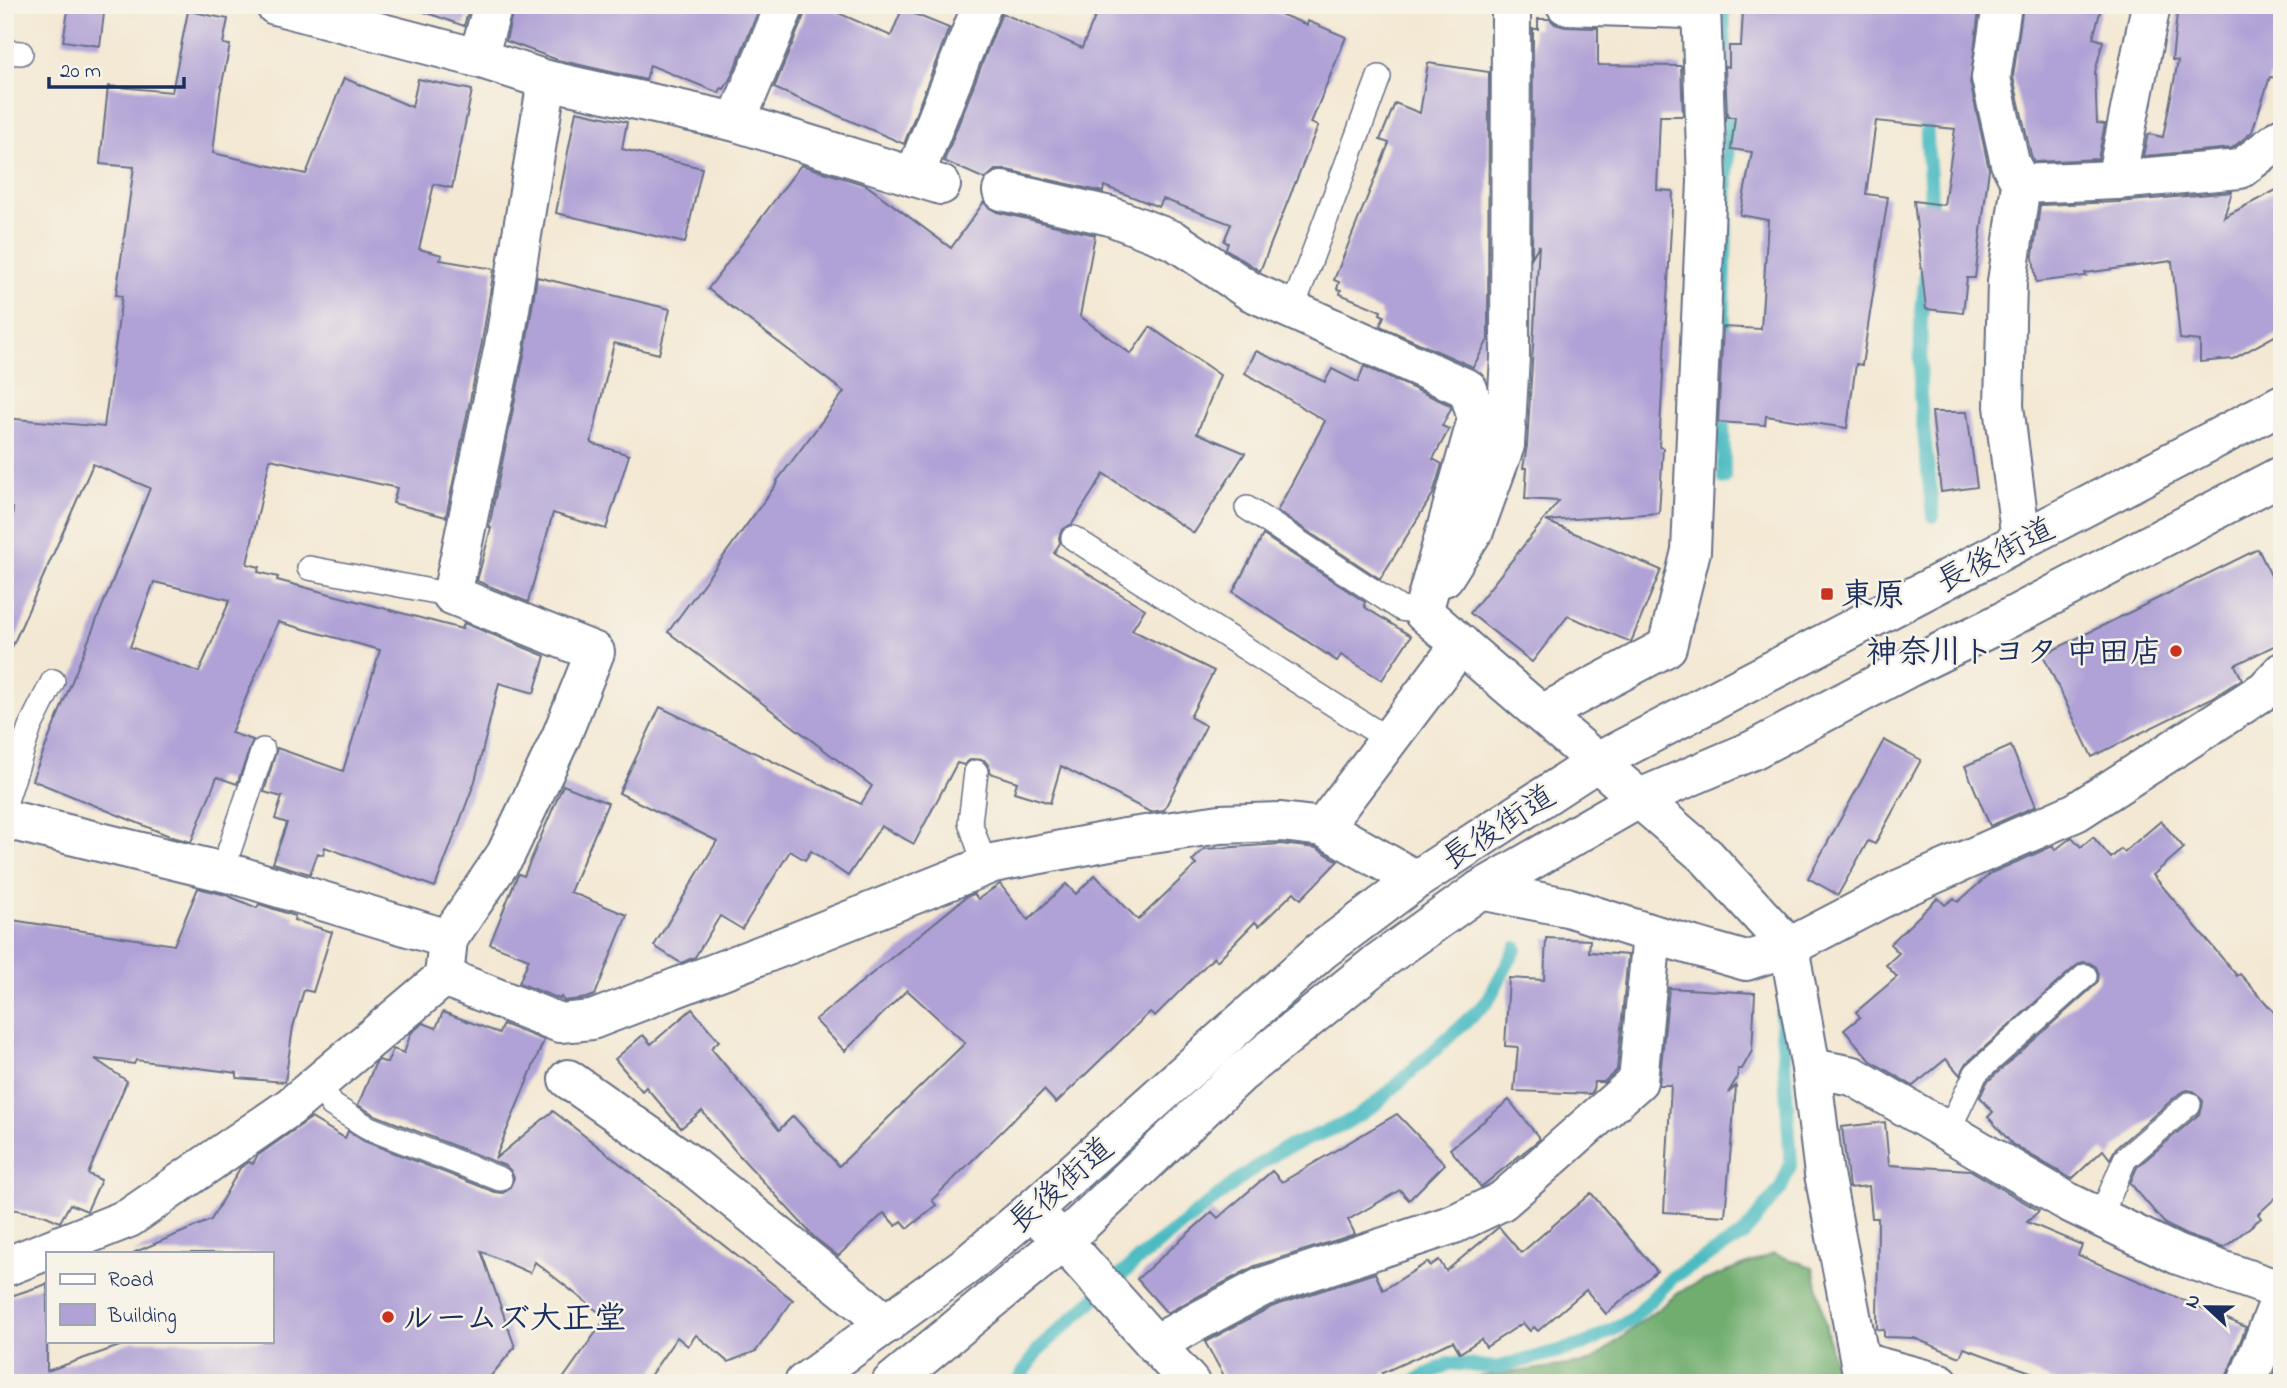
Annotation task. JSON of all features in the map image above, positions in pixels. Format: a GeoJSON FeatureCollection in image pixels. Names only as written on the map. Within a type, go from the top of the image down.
{"type":"FeatureCollection","features":[{"type":"Feature","properties":{"kind":"street"},"geometry":{"type":"LineString","coordinates":[[275,5],[478,58],[547,80],[736,122],[927,181],[982,5]]}},
{"type":"Feature","properties":{"kind":"street"},"geometry":{"type":"LineString","coordinates":[[478,58],[493,5]]}},
{"type":"Feature","properties":{"kind":"street"},"geometry":{"type":"LineString","coordinates":[[736,122],[785,5]]}},
{"type":"Feature","properties":{"kind":"street"},"geometry":{"type":"LineString","coordinates":[[1423,612],[1475,528],[1505,445],[1510,357],[1511,5]]}},
{"type":"Feature","properties":{"kind":"street"},"geometry":{"type":"LineString","coordinates":[[1542,714],[1667,647],[1691,551],[1707,181],[1701,5],[1687,9],[1566,5]]}},
{"type":"Feature","properties":{"kind":"street"},"geometry":{"type":"LineString","coordinates":[[2002,5],[1991,78],[2010,163],[2021,184],[2007,282],[2004,406],[2021,540]]}},
{"type":"Feature","properties":{"kind":"street"},"geometry":{"type":"LineString","coordinates":[[2116,180],[2151,5]]}},
{"type":"Feature","properties":{"kind":"street"},"geometry":{"type":"LineString","coordinates":[[5,1267],[128,1219],[290,1107],[444,978],[448,939],[506,854],[561,737],[595,652],[452,595],[504,346],[547,80]]}},
{"type":"Feature","properties":{"kind":"street"},"geometry":{"type":"LineString","coordinates":[[2021,184],[2116,180],[2240,169],[2282,136]]}},
{"type":"Feature","properties":{"kind":"street"},"geometry":{"type":"LineString","coordinates":[[1002,191],[1110,216],[1175,241],[1250,291],[1468,390],[1478,418],[1423,612]]}},
{"type":"Feature","properties":{"kind":"street","name":"長後街道"},"geometry":{"type":"LineString","coordinates":[[804,1383],[967,1265],[1321,951],[1416,880],[1597,762],[2282,404]]}},
{"type":"Feature","properties":{"kind":"street","name":"長後街道"},"geometry":{"type":"LineString","coordinates":[[891,1383],[1075,1254],[1240,1074],[1380,961],[1480,890],[1640,798],[1753,750],[2282,474]]}},
{"type":"Feature","properties":{"kind":"street"},"geometry":{"type":"LineString","coordinates":[[1423,612],[1707,857],[1789,947],[1811,1068],[1824,1174],[1863,1372],[1940,1383]]}},
{"type":"Feature","properties":{"kind":"street"},"geometry":{"type":"LineString","coordinates":[[1323,827],[1461,644]]}},
{"type":"Feature","properties":{"kind":"street"},"geometry":{"type":"LineString","coordinates":[[1480,890],[1567,906],[1746,961],[1789,947],[1900,888],[2076,812],[2265,690],[2282,672]]}},
{"type":"Feature","properties":{"kind":"street"},"geometry":{"type":"LineString","coordinates":[[5,819],[222,872],[448,939]]}},
{"type":"Feature","properties":{"kind":"street"},"geometry":{"type":"LineString","coordinates":[[444,978],[560,1023],[592,1020],[985,866],[1125,838],[1220,824],[1281,822],[1323,827],[1416,880]]}},
{"type":"Feature","properties":{"kind":"street"},"geometry":{"type":"LineString","coordinates":[[1156,1344],[1262,1287],[1454,1224],[1502,1201],[1638,1082],[1652,934]]}},
{"type":"Feature","properties":{"kind":"street"},"geometry":{"type":"LineString","coordinates":[[1811,1068],[1853,1076],[2067,1202],[2100,1218],[2178,1255],[2282,1292],[2247,1383]]}},
{"type":"Feature","properties":{"kind":"street"},"geometry":{"type":"LineString","coordinates":[[568,1079],[695,1168],[887,1324]]}},
{"type":"Feature","properties":{"kind":"street"},"geometry":{"type":"LineString","coordinates":[[1032,1210],[1190,1383]]}},
{"type":"Feature","properties":{"kind":"lane"},"geometry":{"type":"LineString","coordinates":[[1292,310],[1379,77]]}},
{"type":"Feature","properties":{"kind":"lane"},"geometry":{"type":"LineString","coordinates":[[1247,508],[1401,609],[1423,612]]}},
{"type":"Feature","properties":{"kind":"lane"},"geometry":{"type":"LineString","coordinates":[[1073,538],[1389,740]]}},
{"type":"Feature","properties":{"kind":"lane"},"geometry":{"type":"LineString","coordinates":[[309,568],[452,595]]}},
{"type":"Feature","properties":{"kind":"lane"},"geometry":{"type":"LineString","coordinates":[[5,804],[30,727],[53,681]]}},
{"type":"Feature","properties":{"kind":"lane"},"geometry":{"type":"LineString","coordinates":[[222,872],[263,750]]}},
{"type":"Feature","properties":{"kind":"lane"},"geometry":{"type":"LineString","coordinates":[[976,772],[971,822],[985,866]]}},
{"type":"Feature","properties":{"kind":"lane"},"geometry":{"type":"LineString","coordinates":[[1948,1131],[1976,1073],[2085,976]]}},
{"type":"Feature","properties":{"kind":"lane"},"geometry":{"type":"LineString","coordinates":[[319,1082],[332,1105],[369,1128],[500,1179]]}},
{"type":"Feature","properties":{"kind":"lane"},"geometry":{"type":"LineString","coordinates":[[2100,1218],[2125,1159],[2189,1104]]}},
{"type":"Feature","properties":{"kind":"green space"},"geometry":{"type":"Polygon","coordinates":[[[1773,1254],[1813,1267],[1838,1383],[1449,1383],[1590,1362],[1685,1288],[1773,1254]]]}},
{"type":"Feature","properties":{"kind":"building"},"geometry":{"type":"Polygon","coordinates":[[[69,5],[105,5],[100,46],[63,41],[69,5]]]}},
{"type":"Feature","properties":{"kind":"building"},"geometry":{"type":"Polygon","coordinates":[[[420,5],[470,5],[464,26],[419,10],[420,5]]]}},
{"type":"Feature","properties":{"kind":"building"},"geometry":{"type":"Polygon","coordinates":[[[514,5],[761,5],[731,77],[719,93],[650,65],[646,80],[558,60],[506,41],[514,5]]]}},
{"type":"Feature","properties":{"kind":"building"},"geometry":{"type":"Polygon","coordinates":[[[806,5],[820,5],[891,36],[902,9],[949,28],[904,144],[774,88],[806,5]]]}},
{"type":"Feature","properties":{"kind":"building"},"geometry":{"type":"Polygon","coordinates":[[[1100,5],[1258,5],[1346,37],[1311,123],[1318,126],[1260,271],[1226,249],[1228,243],[1224,241],[1231,224],[1163,199],[1159,207],[1104,186],[1103,192],[1007,170],[995,170],[985,179],[944,161],[1002,13],[1082,48],[1100,5]]]}},
{"type":"Feature","properties":{"kind":"building"},"geometry":{"type":"Polygon","coordinates":[[[1765,5],[1935,5],[1979,10],[1970,82],[1989,169],[1975,278],[1967,278],[1963,313],[1926,309],[1914,201],[1944,205],[1955,129],[1876,121],[1866,194],[1888,197],[1862,365],[1856,364],[1847,428],[1766,416],[1765,425],[1718,422],[1723,327],[1761,329],[1768,220],[1740,215],[1752,152],[1731,149],[1735,117],[1727,117],[1725,66],[1729,67],[1729,46],[1741,46],[1743,11],[1764,11],[1765,5]]]}},
{"type":"Feature","properties":{"kind":"building"},"geometry":{"type":"Polygon","coordinates":[[[2023,5],[2102,5],[2093,38],[2103,41],[2095,72],[2097,123],[2105,124],[2098,159],[2034,162],[2013,77],[2023,5]]]}},
{"type":"Feature","properties":{"kind":"building"},"geometry":{"type":"Polygon","coordinates":[[[2178,5],[2243,5],[2282,9],[2282,78],[2270,77],[2252,132],[2232,148],[2143,156],[2148,134],[2163,137],[2178,61],[2172,60],[2178,5]]]}},
{"type":"Feature","properties":{"kind":"building"},"geometry":{"type":"Polygon","coordinates":[[[188,11],[228,19],[223,44],[230,45],[220,93],[213,153],[306,174],[344,78],[412,107],[418,79],[472,90],[452,188],[434,184],[419,249],[442,255],[440,260],[494,269],[446,517],[393,503],[397,488],[270,459],[247,564],[260,567],[258,572],[278,577],[277,580],[462,629],[464,623],[545,656],[534,693],[499,683],[475,781],[435,887],[325,847],[323,855],[318,853],[310,874],[273,863],[287,823],[275,819],[282,797],[264,792],[277,748],[343,771],[380,650],[278,622],[231,733],[253,740],[237,784],[217,777],[191,842],[172,837],[32,780],[150,488],[93,464],[5,663],[5,598],[13,508],[5,507],[5,418],[104,427],[122,296],[116,295],[134,167],[100,164],[108,86],[172,92],[188,11]],[[154,582],[130,647],[199,672],[230,600],[154,582]]]}},
{"type":"Feature","properties":{"kind":"building"},"geometry":{"type":"Polygon","coordinates":[[[1538,19],[1550,19],[1565,27],[1598,28],[1598,65],[1681,66],[1683,116],[1660,116],[1657,190],[1673,191],[1659,447],[1663,448],[1659,513],[1546,521],[1661,570],[1631,642],[1568,616],[1532,662],[1470,613],[1559,501],[1525,499],[1527,468],[1523,468],[1527,446],[1539,245],[1532,257],[1533,29],[1538,29],[1538,19]]]}},
{"type":"Feature","properties":{"kind":"building"},"geometry":{"type":"Polygon","coordinates":[[[1428,63],[1489,72],[1488,340],[1473,367],[1380,326],[1384,316],[1380,314],[1381,311],[1340,294],[1341,290],[1337,289],[1339,282],[1334,280],[1389,143],[1380,140],[1395,103],[1420,113],[1428,63]]]}},
{"type":"Feature","properties":{"kind":"building"},"geometry":{"type":"Polygon","coordinates":[[[576,111],[627,122],[622,149],[702,168],[685,243],[556,213],[576,111]]]}},
{"type":"Feature","properties":{"kind":"building"},"geometry":{"type":"Polygon","coordinates":[[[801,165],[866,185],[951,248],[984,202],[997,212],[1095,235],[1080,316],[1131,354],[1150,327],[1220,375],[1197,433],[1245,453],[1194,533],[1104,474],[1072,524],[1062,530],[1060,543],[1054,553],[1145,609],[1132,630],[1214,671],[1190,717],[1206,726],[1164,810],[1150,812],[1061,766],[1050,803],[1014,792],[1017,782],[990,773],[984,760],[971,759],[964,765],[957,763],[914,844],[881,826],[848,876],[811,851],[805,860],[790,851],[742,929],[720,916],[695,957],[681,963],[654,946],[717,841],[619,793],[660,707],[861,804],[872,786],[668,632],[844,392],[708,289],[801,165]]]}},
{"type":"Feature","properties":{"kind":"building"},"geometry":{"type":"Polygon","coordinates":[[[2282,187],[2282,332],[2233,359],[2200,362],[2200,341],[2180,339],[2172,261],[2036,282],[2033,256],[2040,205],[2118,202],[2232,192],[2224,217],[2282,187]]]}},
{"type":"Feature","properties":{"kind":"building"},"geometry":{"type":"Polygon","coordinates":[[[537,277],[670,309],[659,354],[614,343],[591,443],[629,455],[606,529],[553,513],[528,602],[477,581],[491,528],[489,527],[537,277]]]}},
{"type":"Feature","properties":{"kind":"building"},"geometry":{"type":"Polygon","coordinates":[[[1256,351],[1325,382],[1332,369],[1358,382],[1364,366],[1450,405],[1451,409],[1442,426],[1449,429],[1433,459],[1442,464],[1433,494],[1380,579],[1277,511],[1325,421],[1245,373],[1256,351]]]}},
{"type":"Feature","properties":{"kind":"building"},"geometry":{"type":"Polygon","coordinates":[[[1932,412],[1967,412],[1977,487],[1941,492],[1932,412]]]}},
{"type":"Feature","properties":{"kind":"building"},"geometry":{"type":"Polygon","coordinates":[[[1263,535],[1365,602],[1366,608],[1411,636],[1382,680],[1341,655],[1337,661],[1233,592],[1263,535]]]}},
{"type":"Feature","properties":{"kind":"building"},"geometry":{"type":"Polygon","coordinates":[[[2258,549],[2282,598],[2282,642],[2235,665],[2242,679],[2212,698],[2092,757],[2043,655],[2258,549]]]}},
{"type":"Feature","properties":{"kind":"building"},"geometry":{"type":"Polygon","coordinates":[[[1884,740],[1921,760],[1875,844],[1868,841],[1838,895],[1808,878],[1884,740]]]}},
{"type":"Feature","properties":{"kind":"building"},"geometry":{"type":"Polygon","coordinates":[[[2011,746],[2036,806],[1990,826],[1965,766],[2011,746]]]}},
{"type":"Feature","properties":{"kind":"building"},"geometry":{"type":"Polygon","coordinates":[[[563,785],[608,803],[570,892],[627,915],[595,995],[564,1001],[561,997],[560,999],[519,983],[529,959],[490,944],[516,879],[519,874],[524,876],[563,785]]]}},
{"type":"Feature","properties":{"kind":"building"},"geometry":{"type":"Polygon","coordinates":[[[2161,821],[2184,848],[2153,875],[2237,976],[2240,974],[2282,1021],[2282,1192],[2258,1214],[2261,1218],[2224,1248],[2186,1235],[2165,1224],[2130,1183],[2137,1167],[2199,1114],[2203,1101],[2194,1091],[2180,1093],[2116,1148],[2110,1159],[2103,1150],[2072,1179],[2012,1144],[1988,1117],[1993,1112],[1980,1097],[1987,1082],[2094,986],[2099,974],[2096,967],[2090,963],[2083,962],[2076,966],[1967,1063],[1960,1075],[1946,1059],[1913,1086],[1871,1061],[1844,1030],[1860,1017],[1856,1012],[1897,977],[1886,965],[1899,953],[1890,944],[1938,898],[1945,905],[1954,898],[1958,902],[1991,873],[2053,846],[2055,850],[2072,837],[2081,847],[2093,837],[2111,858],[2121,849],[2124,852],[2161,821]]]}},
{"type":"Feature","properties":{"kind":"building"},"geometry":{"type":"Polygon","coordinates":[[[1280,844],[1316,848],[1338,861],[1301,899],[1294,892],[1259,926],[1255,922],[1217,961],[1214,957],[1155,1016],[1150,1012],[1056,1103],[1044,1090],[932,1200],[936,1205],[908,1228],[902,1221],[896,1226],[884,1213],[838,1256],[815,1238],[702,1111],[681,1128],[646,1087],[642,1091],[615,1059],[643,1035],[651,1044],[692,1009],[719,1041],[711,1048],[779,1130],[793,1116],[839,1166],[965,1043],[907,990],[845,1051],[815,1020],[966,897],[974,894],[978,899],[1000,884],[1028,920],[1066,884],[1076,894],[1095,875],[1138,920],[1196,865],[1192,861],[1204,849],[1280,844]]]}},
{"type":"Feature","properties":{"kind":"building"},"geometry":{"type":"Polygon","coordinates":[[[198,888],[226,895],[257,908],[259,904],[295,916],[294,920],[332,932],[313,992],[304,990],[293,1027],[285,1082],[237,1078],[237,1073],[136,1060],[134,1064],[95,1059],[127,1081],[88,1174],[101,1180],[87,1211],[70,1204],[60,1222],[44,1215],[5,1208],[5,919],[174,945],[198,888]]]}},
{"type":"Feature","properties":{"kind":"building"},"geometry":{"type":"Polygon","coordinates":[[[1546,938],[1590,940],[1589,952],[1628,955],[1617,1070],[1604,1082],[1594,1082],[1590,1094],[1514,1091],[1518,1047],[1505,1046],[1509,978],[1544,980],[1546,938]]]}},
{"type":"Feature","properties":{"kind":"building"},"geometry":{"type":"Polygon","coordinates":[[[1669,988],[1755,993],[1752,1051],[1742,1069],[1738,1069],[1737,1078],[1728,1093],[1736,1086],[1725,1216],[1664,1212],[1671,1085],[1659,1085],[1669,988]]]}},
{"type":"Feature","properties":{"kind":"building"},"geometry":{"type":"Polygon","coordinates":[[[443,1012],[499,1033],[503,1024],[544,1040],[495,1159],[553,1111],[793,1300],[756,1351],[728,1362],[696,1335],[688,1346],[677,1337],[645,1383],[560,1383],[606,1318],[535,1262],[530,1273],[481,1251],[515,1347],[485,1383],[5,1383],[5,1298],[46,1284],[47,1371],[131,1342],[273,1342],[273,1252],[135,1252],[211,1220],[240,1168],[249,1162],[253,1164],[257,1156],[311,1118],[345,1138],[348,1131],[364,1141],[495,1192],[503,1193],[509,1189],[514,1178],[506,1166],[375,1115],[358,1105],[379,1060],[387,1063],[393,1049],[404,1053],[411,1033],[423,1023],[436,1028],[443,1012]]]}},
{"type":"Feature","properties":{"kind":"building"},"geometry":{"type":"Polygon","coordinates":[[[1509,1100],[1540,1139],[1481,1187],[1450,1149],[1509,1100]]]}},
{"type":"Feature","properties":{"kind":"building"},"geometry":{"type":"Polygon","coordinates":[[[1397,1114],[1445,1164],[1409,1200],[1400,1190],[1348,1220],[1355,1234],[1255,1266],[1167,1313],[1137,1279],[1212,1212],[1218,1218],[1272,1171],[1282,1182],[1397,1114]]]}},
{"type":"Feature","properties":{"kind":"building"},"geometry":{"type":"Polygon","coordinates":[[[1885,1122],[1889,1165],[1970,1170],[2039,1211],[2027,1222],[2082,1245],[2078,1255],[2246,1327],[2226,1383],[2061,1383],[1964,1348],[1960,1357],[1914,1338],[1884,1337],[1884,1330],[1877,1329],[1878,1218],[1872,1218],[1869,1186],[1849,1188],[1842,1127],[1885,1122]]]}},
{"type":"Feature","properties":{"kind":"building"},"geometry":{"type":"Polygon","coordinates":[[[1591,1193],[1657,1271],[1606,1314],[1586,1290],[1538,1331],[1534,1327],[1530,1331],[1523,1323],[1486,1347],[1481,1339],[1460,1353],[1453,1341],[1382,1373],[1385,1383],[1228,1383],[1205,1342],[1271,1307],[1375,1273],[1383,1290],[1428,1262],[1430,1266],[1439,1260],[1446,1271],[1499,1227],[1521,1253],[1591,1193]]]}},
{"type":"Feature","properties":{"kind":"building"},"geometry":{"type":"Polygon","coordinates":[[[2282,1354],[2282,1383],[2271,1383],[2282,1354]]]}},
{"type":"Feature","properties":{"kind":"waterway"},"geometry":{"type":"LineString","coordinates":[[1723,5],[1728,131],[1723,343]]}},
{"type":"Feature","properties":{"kind":"waterway"},"geometry":{"type":"LineString","coordinates":[[1927,108],[1930,220]]}},
{"type":"Feature","properties":{"kind":"waterway"},"geometry":{"type":"LineString","coordinates":[[1926,272],[1921,320],[1920,396],[1933,516]]}},
{"type":"Feature","properties":{"kind":"waterway"},"geometry":{"type":"LineString","coordinates":[[1723,405],[1724,478]]}},
{"type":"Feature","properties":{"kind":"waterway"},"geometry":{"type":"LineString","coordinates":[[1017,1383],[1038,1350],[1141,1257],[1250,1171],[1281,1150],[1344,1124],[1372,1107],[1487,1002],[1516,948]]}},
{"type":"Feature","properties":{"kind":"waterway"},"geometry":{"type":"LineString","coordinates":[[1411,1383],[1450,1363],[1496,1368],[1585,1344],[1631,1320],[1673,1277],[1743,1235],[1781,1188],[1791,1163],[1781,1015]]}},
{"type":"Feature","properties":{"kind":"place","name":"東原"},"geometry":{"type":"Point","coordinates":[1827,594]}},
{"type":"Feature","properties":{"kind":"place","name":"神奈川トヨタ 中田店"},"geometry":{"type":"Point","coordinates":[2176,651]}},
{"type":"Feature","properties":{"kind":"place","name":"ルームズ大正堂"},"geometry":{"type":"Point","coordinates":[388,1317]}}]}
